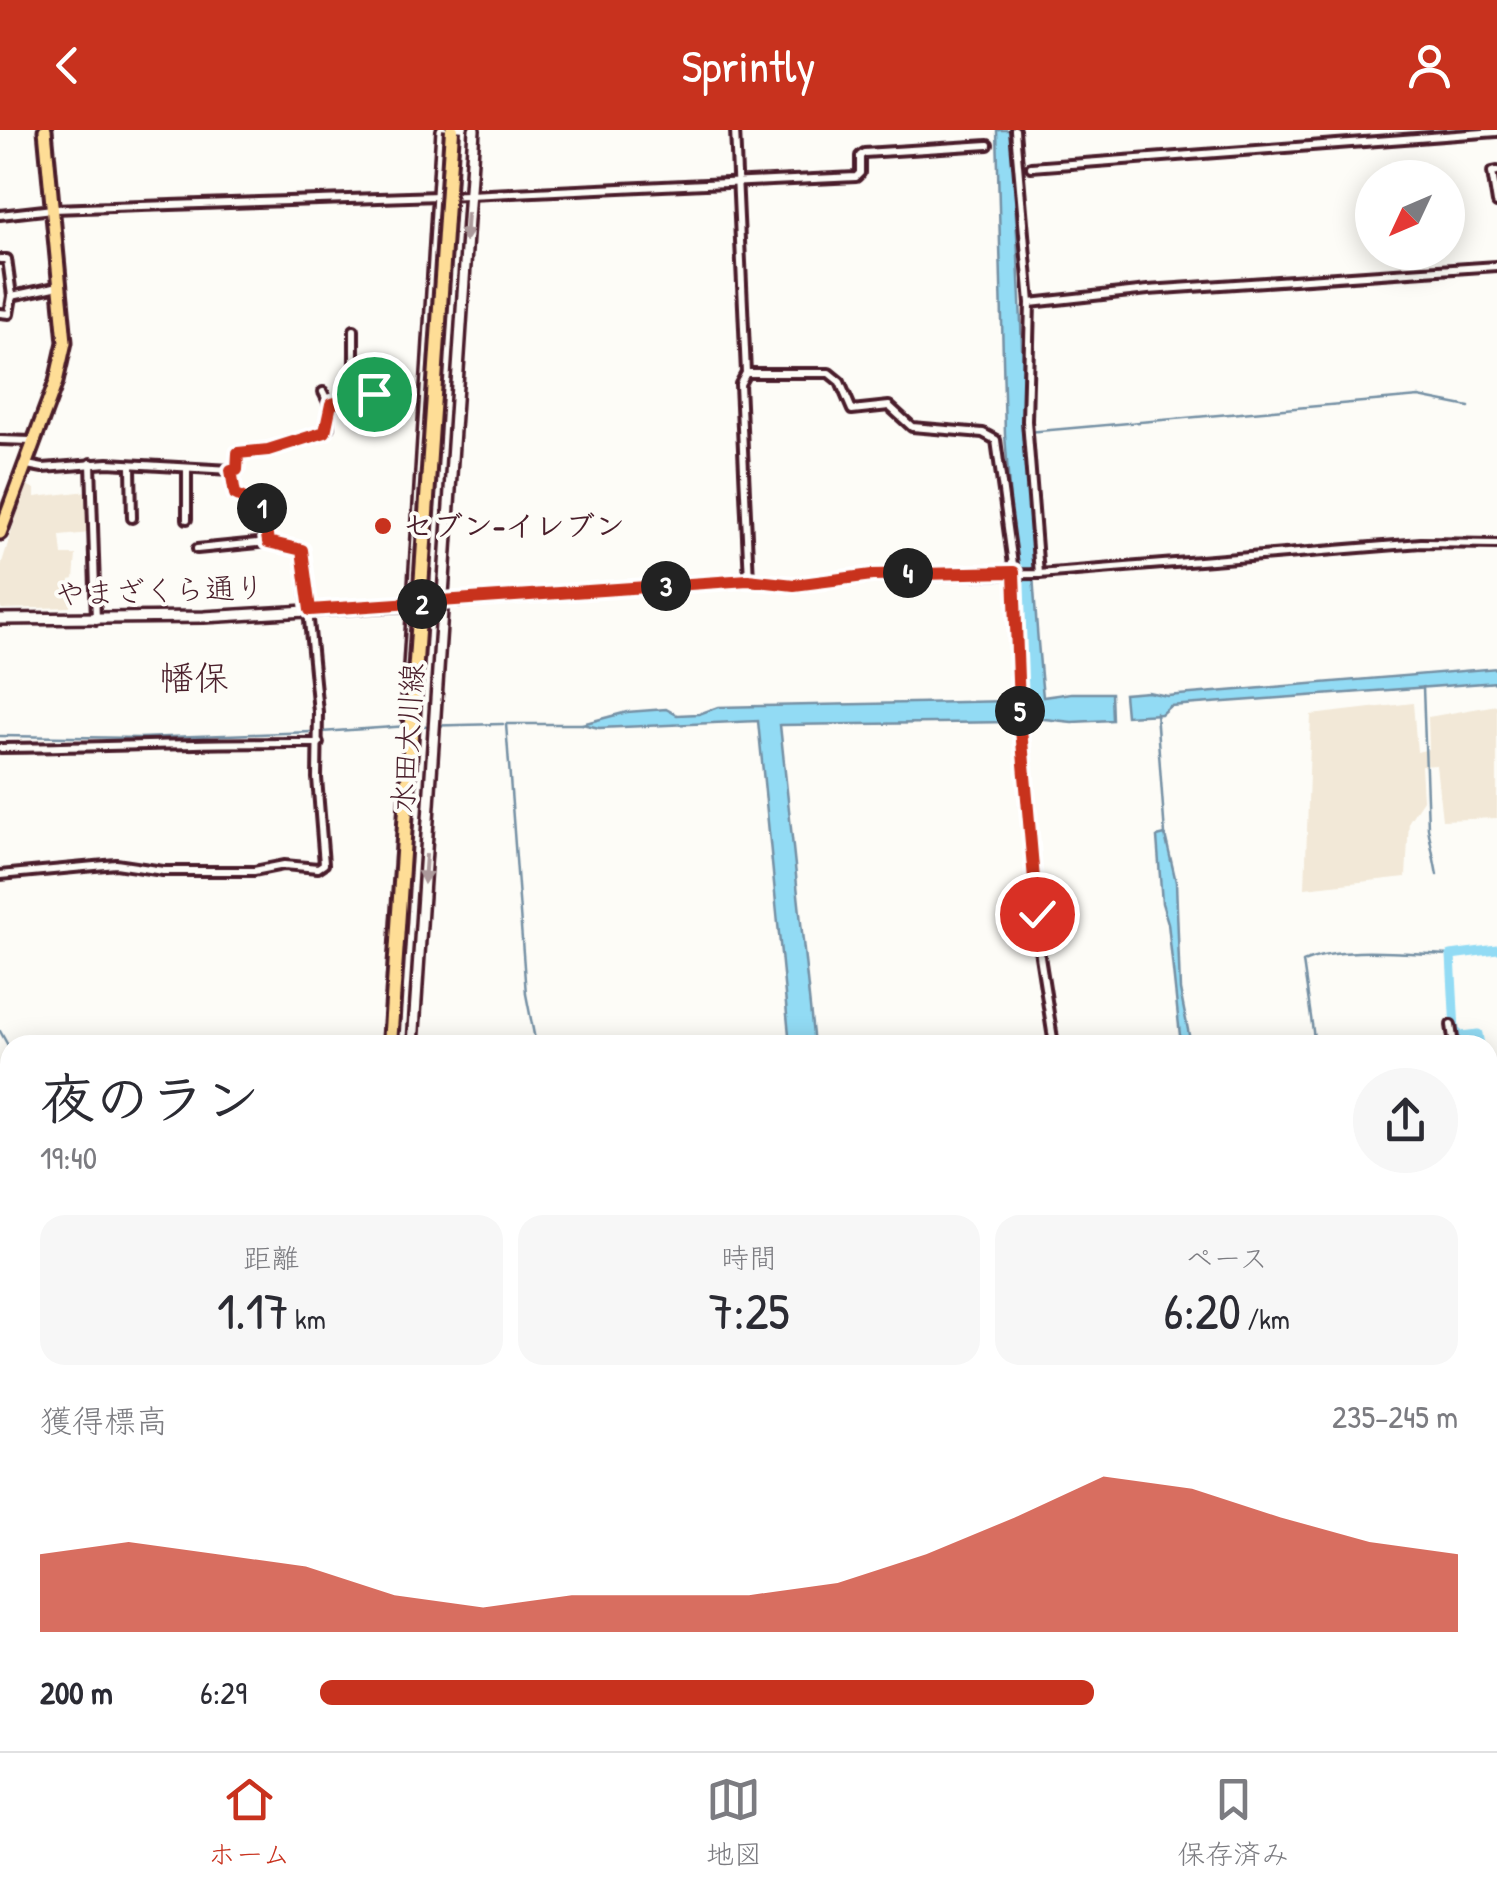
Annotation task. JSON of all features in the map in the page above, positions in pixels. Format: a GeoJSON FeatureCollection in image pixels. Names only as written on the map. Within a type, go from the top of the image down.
{"type":"FeatureCollection","features":[{"type":"Feature","properties":{"kind":"highway"},"geometry":{"type":"LineString","coordinates":[[0,533],[63,358],[65,342],[46,130]]}},
{"type":"Feature","properties":{"kind":"highway"},"geometry":{"type":"LineString","coordinates":[[391,1035],[454,130]]}},
{"type":"Feature","properties":{"kind":"main road","name":"水田大川線"},"geometry":{"type":"LineString","coordinates":[[390,1035],[406,706],[442,130]]}},
{"type":"Feature","properties":{"kind":"main road","name":"水田大川線"},"geometry":{"type":"LineString","coordinates":[[415,1035],[474,130]]}},
{"type":"Feature","properties":{"kind":"main road","name":"やまざくら通り"},"geometry":{"type":"LineString","coordinates":[[0,619],[96,620],[442,602]]}},
{"type":"Feature","properties":{"kind":"street"},"geometry":{"type":"LineString","coordinates":[[735,130],[746,373],[740,384],[748,580]]}},
{"type":"Feature","properties":{"kind":"street"},"geometry":{"type":"LineString","coordinates":[[1015,130],[1030,303],[1027,421],[1037,574]]}},
{"type":"Feature","properties":{"kind":"street"},"geometry":{"type":"LineString","coordinates":[[1031,167],[1497,132]]}},
{"type":"Feature","properties":{"kind":"street"},"geometry":{"type":"LineString","coordinates":[[0,215],[54,209],[468,196],[856,177],[864,153],[988,145]]}},
{"type":"Feature","properties":{"kind":"street"},"geometry":{"type":"LineString","coordinates":[[1497,171],[1492,172],[1497,203]]}},
{"type":"Feature","properties":{"kind":"street"},"geometry":{"type":"LineString","coordinates":[[0,259],[8,259],[12,296],[9,314],[0,313]]}},
{"type":"Feature","properties":{"kind":"street"},"geometry":{"type":"LineString","coordinates":[[1030,303],[1148,290],[1497,266]]}},
{"type":"Feature","properties":{"kind":"street"},"geometry":{"type":"LineString","coordinates":[[0,278],[10,277]]}},
{"type":"Feature","properties":{"kind":"street"},"geometry":{"type":"LineString","coordinates":[[12,296],[60,286]]}},
{"type":"Feature","properties":{"kind":"street"},"geometry":{"type":"LineString","coordinates":[[354,330],[359,397]]}},
{"type":"Feature","properties":{"kind":"street"},"geometry":{"type":"LineString","coordinates":[[746,373],[829,374],[840,382],[852,410],[889,406],[912,427],[992,436],[998,444],[1015,573],[1019,706],[1042,975],[1052,1035]]}},
{"type":"Feature","properties":{"kind":"street"},"geometry":{"type":"LineString","coordinates":[[23,464],[43,468],[90,463],[237,470],[240,452],[268,450],[325,432],[330,406],[323,392]]}},
{"type":"Feature","properties":{"kind":"street"},"geometry":{"type":"LineString","coordinates":[[330,406],[359,397],[398,394]]}},
{"type":"Feature","properties":{"kind":"street"},"geometry":{"type":"LineString","coordinates":[[0,440],[32,441]]}},
{"type":"Feature","properties":{"kind":"street"},"geometry":{"type":"LineString","coordinates":[[90,463],[96,620]]}},
{"type":"Feature","properties":{"kind":"street"},"geometry":{"type":"LineString","coordinates":[[131,467],[132,518]]}},
{"type":"Feature","properties":{"kind":"street"},"geometry":{"type":"LineString","coordinates":[[187,468],[187,519]]}},
{"type":"Feature","properties":{"kind":"street"},"geometry":{"type":"LineString","coordinates":[[231,470],[235,494],[263,508],[268,542]]}},
{"type":"Feature","properties":{"kind":"street"},"geometry":{"type":"LineString","coordinates":[[0,875],[116,864],[163,871],[322,867],[318,724],[302,550],[268,542],[197,549]]}},
{"type":"Feature","properties":{"kind":"street"},"geometry":{"type":"LineString","coordinates":[[442,602],[748,580],[794,585],[872,575],[1037,574],[1421,542],[1497,544]]}},
{"type":"Feature","properties":{"kind":"street"},"geometry":{"type":"LineString","coordinates":[[0,748],[318,743]]}},
{"type":"Feature","properties":{"kind":"street"},"geometry":{"type":"LineString","coordinates":[[1451,1025],[1452,1035]]}},
{"type":"Feature","properties":{"kind":"shaded area"},"geometry":{"type":"Polygon","coordinates":[[[26,485],[35,489],[35,497],[88,491],[90,533],[60,536],[62,555],[76,555],[74,579],[70,580],[70,607],[0,606],[0,569],[26,485]]]}},
{"type":"Feature","properties":{"kind":"shaded area"},"geometry":{"type":"Polygon","coordinates":[[[1413,703],[1417,752],[1429,749],[1428,717],[1497,705],[1497,818],[1442,820],[1436,765],[1421,766],[1423,800],[1409,821],[1406,877],[1305,888],[1311,715],[1413,703]]]}},
{"type":"Feature","properties":{"kind":"water"},"geometry":{"type":"Polygon","coordinates":[[[997,130],[1011,130],[1043,697],[1111,693],[1112,720],[1072,722],[1026,717],[1005,434],[997,130]]]}},
{"type":"Feature","properties":{"kind":"water"},"geometry":{"type":"Polygon","coordinates":[[[1497,668],[1497,682],[1170,706],[1161,714],[1126,716],[1124,694],[1148,692],[1167,696],[1497,668]]]}},
{"type":"Feature","properties":{"kind":"water"},"geometry":{"type":"Polygon","coordinates":[[[1012,701],[1017,719],[1014,722],[780,725],[813,1035],[789,1035],[758,721],[599,728],[582,724],[627,712],[666,709],[677,715],[699,714],[718,707],[1012,701]]]}},
{"type":"Feature","properties":{"kind":"water"},"geometry":{"type":"Polygon","coordinates":[[[1165,835],[1176,882],[1180,990],[1189,1035],[1180,1035],[1157,837],[1165,835]]]}},
{"type":"Feature","properties":{"kind":"waterway"},"geometry":{"type":"LineString","coordinates":[[1028,432],[1419,397],[1469,407]]}},
{"type":"Feature","properties":{"kind":"waterway"},"geometry":{"type":"LineString","coordinates":[[1423,687],[1428,828],[1437,875]]}},
{"type":"Feature","properties":{"kind":"waterway"},"geometry":{"type":"LineString","coordinates":[[1156,712],[1165,835]]}},
{"type":"Feature","properties":{"kind":"waterway"},"geometry":{"type":"LineString","coordinates":[[416,726],[503,724]]}},
{"type":"Feature","properties":{"kind":"waterway"},"geometry":{"type":"LineString","coordinates":[[534,1035],[526,994],[506,724],[582,724]]}},
{"type":"Feature","properties":{"kind":"waterway"},"geometry":{"type":"LineString","coordinates":[[321,732],[408,726]]}},
{"type":"Feature","properties":{"kind":"waterway"},"geometry":{"type":"LineString","coordinates":[[0,736],[140,738],[313,732]]}},
{"type":"Feature","properties":{"kind":"waterway"},"geometry":{"type":"LineString","coordinates":[[1460,1035],[1455,1031],[1451,955],[1497,949]]}},
{"type":"Feature","properties":{"kind":"waterway"},"geometry":{"type":"LineString","coordinates":[[1314,1035],[1303,962],[1356,952],[1451,955]]}},
{"type":"Feature","properties":{"kind":"waterway"},"geometry":{"type":"LineString","coordinates":[[0,1031],[2,1035]]}},
{"type":"Feature","properties":{"kind":"waterway"},"geometry":{"type":"LineString","coordinates":[[1470,1035],[1478,1035]]}},
{"type":"Feature","properties":{"kind":"place","name":"セブン-イレブン"},"geometry":{"type":"Point","coordinates":[383,526]}},
{"type":"Feature","properties":{"kind":"district","name":"幡保"},"geometry":{"type":"Point","coordinates":[194,678]}},
{"type":"Feature","properties":{"kind":"route"},"geometry":{"type":"LineString","coordinates":[[374,394],[331,404],[325,432],[268,450],[238,453],[237,470],[231,470],[235,494],[263,508],[268,542],[302,550],[310,610],[748,580],[794,585],[872,575],[1014,572],[1015,648],[1037,914]]}}]}
